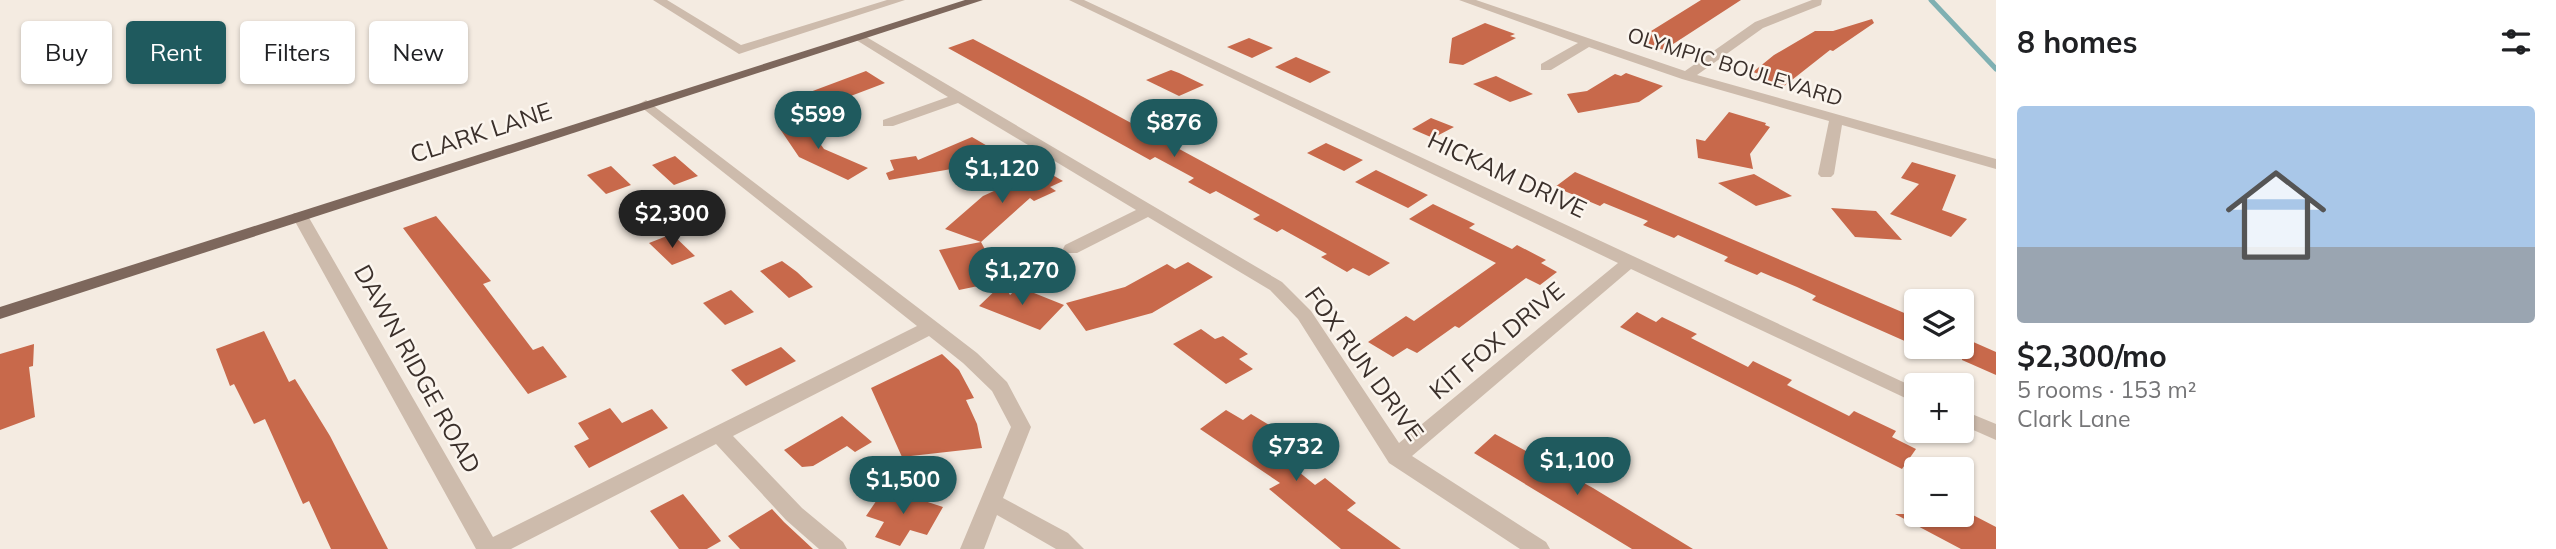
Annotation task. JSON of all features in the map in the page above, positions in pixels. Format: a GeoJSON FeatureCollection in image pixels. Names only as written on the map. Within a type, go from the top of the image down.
{"type":"FeatureCollection","features":[{"type":"Feature","properties":{"kind":"main road","name":"CLARK LANE"},"geometry":{"type":"LineString","coordinates":[[0,313],[977,0]]}},
{"type":"Feature","properties":{"kind":"street"},"geometry":{"type":"LineString","coordinates":[[663,1],[739,50],[899,0]]}},
{"type":"Feature","properties":{"kind":"street","name":"HICKAM DRIVE"},"geometry":{"type":"LineString","coordinates":[[1075,0],[1904,390]]}},
{"type":"Feature","properties":{"kind":"street","name":"OLYMPIC BOULEVARD"},"geometry":{"type":"LineString","coordinates":[[1465,0],[1687,76],[1996,164]]}},
{"type":"Feature","properties":{"kind":"street"},"geometry":{"type":"LineString","coordinates":[[1687,76],[1759,25],[1817,2]]}},
{"type":"Feature","properties":{"kind":"street","name":"FOX RUN DRIVE"},"geometry":{"type":"LineString","coordinates":[[859,38],[1276,286],[1305,315],[1397,457],[1538,549]]}},
{"type":"Feature","properties":{"kind":"street"},"geometry":{"type":"LineString","coordinates":[[1546,67],[1586,43]]}},
{"type":"Feature","properties":{"kind":"street"},"geometry":{"type":"LineString","coordinates":[[888,124],[960,97]]}},
{"type":"Feature","properties":{"kind":"street"},"geometry":{"type":"LineString","coordinates":[[646,104],[970,358],[1000,387],[1021,427],[993,503],[972,549]]}},
{"type":"Feature","properties":{"kind":"street"},"geometry":{"type":"LineString","coordinates":[[1826,174],[1836,120]]}},
{"type":"Feature","properties":{"kind":"street"},"geometry":{"type":"LineString","coordinates":[[1070,249],[1148,210]]}},
{"type":"Feature","properties":{"kind":"street","name":"DAWN RIDGE ROAD"},"geometry":{"type":"LineString","coordinates":[[300,216],[489,549]]}},
{"type":"Feature","properties":{"kind":"street","name":"KIT FOX DRIVE"},"geometry":{"type":"LineString","coordinates":[[1397,457],[1629,262]]}},
{"type":"Feature","properties":{"kind":"street"},"geometry":{"type":"LineString","coordinates":[[489,549],[931,327]]}},
{"type":"Feature","properties":{"kind":"street"},"geometry":{"type":"LineString","coordinates":[[1974,423],[1996,433]]}},
{"type":"Feature","properties":{"kind":"street"},"geometry":{"type":"LineString","coordinates":[[719,434],[794,514],[835,549]]}},
{"type":"Feature","properties":{"kind":"street"},"geometry":{"type":"LineString","coordinates":[[993,503],[1060,539],[1072,549]]}},
{"type":"Feature","properties":{"kind":"building"},"geometry":{"type":"Polygon","coordinates":[[[1701,0],[1741,0],[1664,50],[1635,41],[1701,0]]]}},
{"type":"Feature","properties":{"kind":"building"},"geometry":{"type":"Polygon","coordinates":[[[1872,19],[1874,23],[1833,51],[1830,50],[1783,87],[1753,78],[1759,74],[1753,72],[1774,55],[1815,31],[1833,31],[1872,19]]]}},
{"type":"Feature","properties":{"kind":"building"},"geometry":{"type":"Polygon","coordinates":[[[1485,23],[1515,34],[1510,36],[1516,38],[1463,65],[1449,63],[1452,38],[1485,23]]]}},
{"type":"Feature","properties":{"kind":"building"},"geometry":{"type":"Polygon","coordinates":[[[1249,38],[1273,48],[1252,58],[1227,47],[1249,38]]]}},
{"type":"Feature","properties":{"kind":"building"},"geometry":{"type":"Polygon","coordinates":[[[973,39],[1390,263],[1369,276],[1353,268],[1347,272],[1321,257],[1327,254],[1282,229],[1277,232],[1253,219],[1260,215],[1216,191],[1210,194],[1188,182],[1194,178],[1155,157],[1150,160],[948,48],[973,39]]]}},
{"type":"Feature","properties":{"kind":"building"},"geometry":{"type":"Polygon","coordinates":[[[1296,57],[1331,72],[1310,83],[1275,67],[1296,57]]]}},
{"type":"Feature","properties":{"kind":"building"},"geometry":{"type":"Polygon","coordinates":[[[1171,70],[1204,85],[1179,96],[1146,80],[1171,70]]]}},
{"type":"Feature","properties":{"kind":"building"},"geometry":{"type":"Polygon","coordinates":[[[866,71],[885,83],[798,116],[778,104],[866,71]]]}},
{"type":"Feature","properties":{"kind":"building"},"geometry":{"type":"Polygon","coordinates":[[[1626,73],[1663,86],[1639,102],[1578,113],[1567,94],[1587,91],[1615,74],[1621,76],[1626,73]]]}},
{"type":"Feature","properties":{"kind":"building"},"geometry":{"type":"Polygon","coordinates":[[[1496,76],[1533,94],[1510,102],[1473,84],[1496,76]]]}},
{"type":"Feature","properties":{"kind":"building"},"geometry":{"type":"Polygon","coordinates":[[[1729,112],[1766,123],[1765,125],[1770,127],[1750,154],[1753,169],[1698,158],[1696,139],[1705,141],[1729,112]]]}},
{"type":"Feature","properties":{"kind":"building"},"geometry":{"type":"Polygon","coordinates":[[[1431,118],[1454,127],[1433,138],[1412,129],[1431,118]]]}},
{"type":"Feature","properties":{"kind":"building"},"geometry":{"type":"Polygon","coordinates":[[[803,120],[824,149],[868,168],[848,180],[799,157],[778,126],[803,120]]]}},
{"type":"Feature","properties":{"kind":"building"},"geometry":{"type":"Polygon","coordinates":[[[972,137],[996,151],[957,168],[889,180],[886,173],[894,170],[890,160],[916,156],[918,160],[972,137]]]}},
{"type":"Feature","properties":{"kind":"building"},"geometry":{"type":"Polygon","coordinates":[[[1326,143],[1363,160],[1344,171],[1307,153],[1326,143]]]}},
{"type":"Feature","properties":{"kind":"building"},"geometry":{"type":"Polygon","coordinates":[[[675,156],[698,176],[674,185],[652,165],[675,156]]]}},
{"type":"Feature","properties":{"kind":"building"},"geometry":{"type":"Polygon","coordinates":[[[1912,162],[1956,175],[1942,210],[1967,219],[1951,237],[1890,214],[1919,184],[1901,178],[1912,162]]]}},
{"type":"Feature","properties":{"kind":"building"},"geometry":{"type":"Polygon","coordinates":[[[611,166],[631,185],[606,194],[587,175],[611,166]]]}},
{"type":"Feature","properties":{"kind":"building"},"geometry":{"type":"Polygon","coordinates":[[[1042,169],[1063,181],[1050,187],[1056,191],[1034,201],[1030,198],[981,242],[945,229],[983,196],[1042,169]]]}},
{"type":"Feature","properties":{"kind":"building"},"geometry":{"type":"Polygon","coordinates":[[[1376,170],[1428,195],[1408,208],[1355,182],[1376,170]]]}},
{"type":"Feature","properties":{"kind":"building"},"geometry":{"type":"Polygon","coordinates":[[[1575,172],[1904,313],[1904,341],[1812,300],[1816,296],[1797,287],[1761,272],[1757,275],[1724,261],[1728,257],[1678,235],[1674,238],[1643,225],[1648,221],[1604,203],[1600,206],[1555,187],[1575,172]]]}},
{"type":"Feature","properties":{"kind":"building"},"geometry":{"type":"Polygon","coordinates":[[[1754,174],[1792,196],[1756,206],[1718,183],[1754,174]]]}},
{"type":"Feature","properties":{"kind":"building"},"geometry":{"type":"Polygon","coordinates":[[[1433,204],[1475,224],[1469,228],[1512,249],[1517,245],[1546,260],[1541,263],[1557,272],[1540,285],[1526,278],[1459,328],[1455,326],[1417,353],[1407,348],[1393,357],[1368,342],[1406,316],[1414,321],[1496,263],[1409,219],[1433,204]]]}},
{"type":"Feature","properties":{"kind":"building"},"geometry":{"type":"Polygon","coordinates":[[[1831,208],[1876,211],[1902,240],[1855,237],[1831,208]]]}},
{"type":"Feature","properties":{"kind":"building"},"geometry":{"type":"Polygon","coordinates":[[[436,216],[491,281],[483,284],[533,350],[543,346],[567,377],[528,394],[403,228],[436,216]]]}},
{"type":"Feature","properties":{"kind":"building"},"geometry":{"type":"Polygon","coordinates":[[[672,234],[695,256],[672,265],[649,243],[672,234]]]}},
{"type":"Feature","properties":{"kind":"building"},"geometry":{"type":"Polygon","coordinates":[[[981,242],[1002,281],[959,290],[939,250],[981,242]]]}},
{"type":"Feature","properties":{"kind":"building"},"geometry":{"type":"Polygon","coordinates":[[[782,261],[813,287],[789,298],[760,271],[782,261]]]}},
{"type":"Feature","properties":{"kind":"building"},"geometry":{"type":"Polygon","coordinates":[[[1188,262],[1213,277],[1152,313],[1086,331],[1066,303],[1125,287],[1167,264],[1175,269],[1188,262]]]}},
{"type":"Feature","properties":{"kind":"building"},"geometry":{"type":"Polygon","coordinates":[[[1003,283],[1010,295],[1019,287],[1064,305],[1040,330],[979,306],[1003,283]]]}},
{"type":"Feature","properties":{"kind":"building"},"geometry":{"type":"Polygon","coordinates":[[[731,290],[754,312],[725,325],[703,303],[731,290]]]}},
{"type":"Feature","properties":{"kind":"building"},"geometry":{"type":"Polygon","coordinates":[[[1637,312],[1656,322],[1662,317],[1697,334],[1691,338],[1748,367],[1753,361],[1792,380],[1787,385],[1849,416],[1854,411],[1896,431],[1892,437],[1916,449],[1910,457],[1904,457],[1902,469],[1620,327],[1637,312]]]}},
{"type":"Feature","properties":{"kind":"building"},"geometry":{"type":"Polygon","coordinates":[[[1201,329],[1215,339],[1223,336],[1248,354],[1239,359],[1253,369],[1226,384],[1173,344],[1201,329]]]}},
{"type":"Feature","properties":{"kind":"building"},"geometry":{"type":"Polygon","coordinates":[[[264,331],[289,382],[295,379],[330,436],[388,549],[331,549],[309,501],[303,504],[265,419],[254,424],[234,384],[230,386],[216,349],[264,331]]]}},
{"type":"Feature","properties":{"kind":"building"},"geometry":{"type":"Polygon","coordinates":[[[1974,342],[1996,352],[1996,375],[1962,360],[1974,359],[1974,342]]]}},
{"type":"Feature","properties":{"kind":"building"},"geometry":{"type":"Polygon","coordinates":[[[34,344],[33,366],[29,367],[35,417],[0,430],[0,354],[34,344]]]}},
{"type":"Feature","properties":{"kind":"building"},"geometry":{"type":"Polygon","coordinates":[[[781,347],[796,361],[746,386],[731,370],[781,347]]]}},
{"type":"Feature","properties":{"kind":"building"},"geometry":{"type":"Polygon","coordinates":[[[942,354],[959,370],[974,398],[966,400],[977,424],[982,448],[902,457],[871,388],[942,354]]]}},
{"type":"Feature","properties":{"kind":"building"},"geometry":{"type":"Polygon","coordinates":[[[610,408],[622,423],[652,409],[668,428],[589,468],[574,446],[589,439],[578,423],[610,408]]]}},
{"type":"Feature","properties":{"kind":"building"},"geometry":{"type":"Polygon","coordinates":[[[1226,410],[1243,420],[1251,414],[1282,433],[1273,439],[1292,452],[1283,459],[1315,485],[1325,478],[1356,503],[1347,510],[1401,549],[1341,549],[1269,489],[1280,483],[1200,429],[1226,410]]]}},
{"type":"Feature","properties":{"kind":"building"},"geometry":{"type":"Polygon","coordinates":[[[842,416],[872,442],[855,452],[847,446],[813,466],[802,467],[784,450],[842,416]]]}},
{"type":"Feature","properties":{"kind":"building"},"geometry":{"type":"Polygon","coordinates":[[[1495,434],[1593,488],[1693,549],[1632,549],[1474,453],[1495,434]]]}},
{"type":"Feature","properties":{"kind":"building"},"geometry":{"type":"Polygon","coordinates":[[[885,488],[943,507],[927,535],[910,530],[900,546],[875,537],[884,522],[866,516],[885,488]]]}},
{"type":"Feature","properties":{"kind":"building"},"geometry":{"type":"Polygon","coordinates":[[[683,494],[721,541],[707,549],[679,549],[650,511],[683,494]]]}},
{"type":"Feature","properties":{"kind":"building"},"geometry":{"type":"Polygon","coordinates":[[[772,509],[813,549],[740,549],[728,536],[772,509]]]}},
{"type":"Feature","properties":{"kind":"building"},"geometry":{"type":"Polygon","coordinates":[[[1974,516],[1996,527],[1996,549],[1961,549],[1920,527],[1974,527],[1974,516]]]}},
{"type":"Feature","properties":{"kind":"waterway"},"geometry":{"type":"LineString","coordinates":[[1931,0],[1996,69]]}}]}
